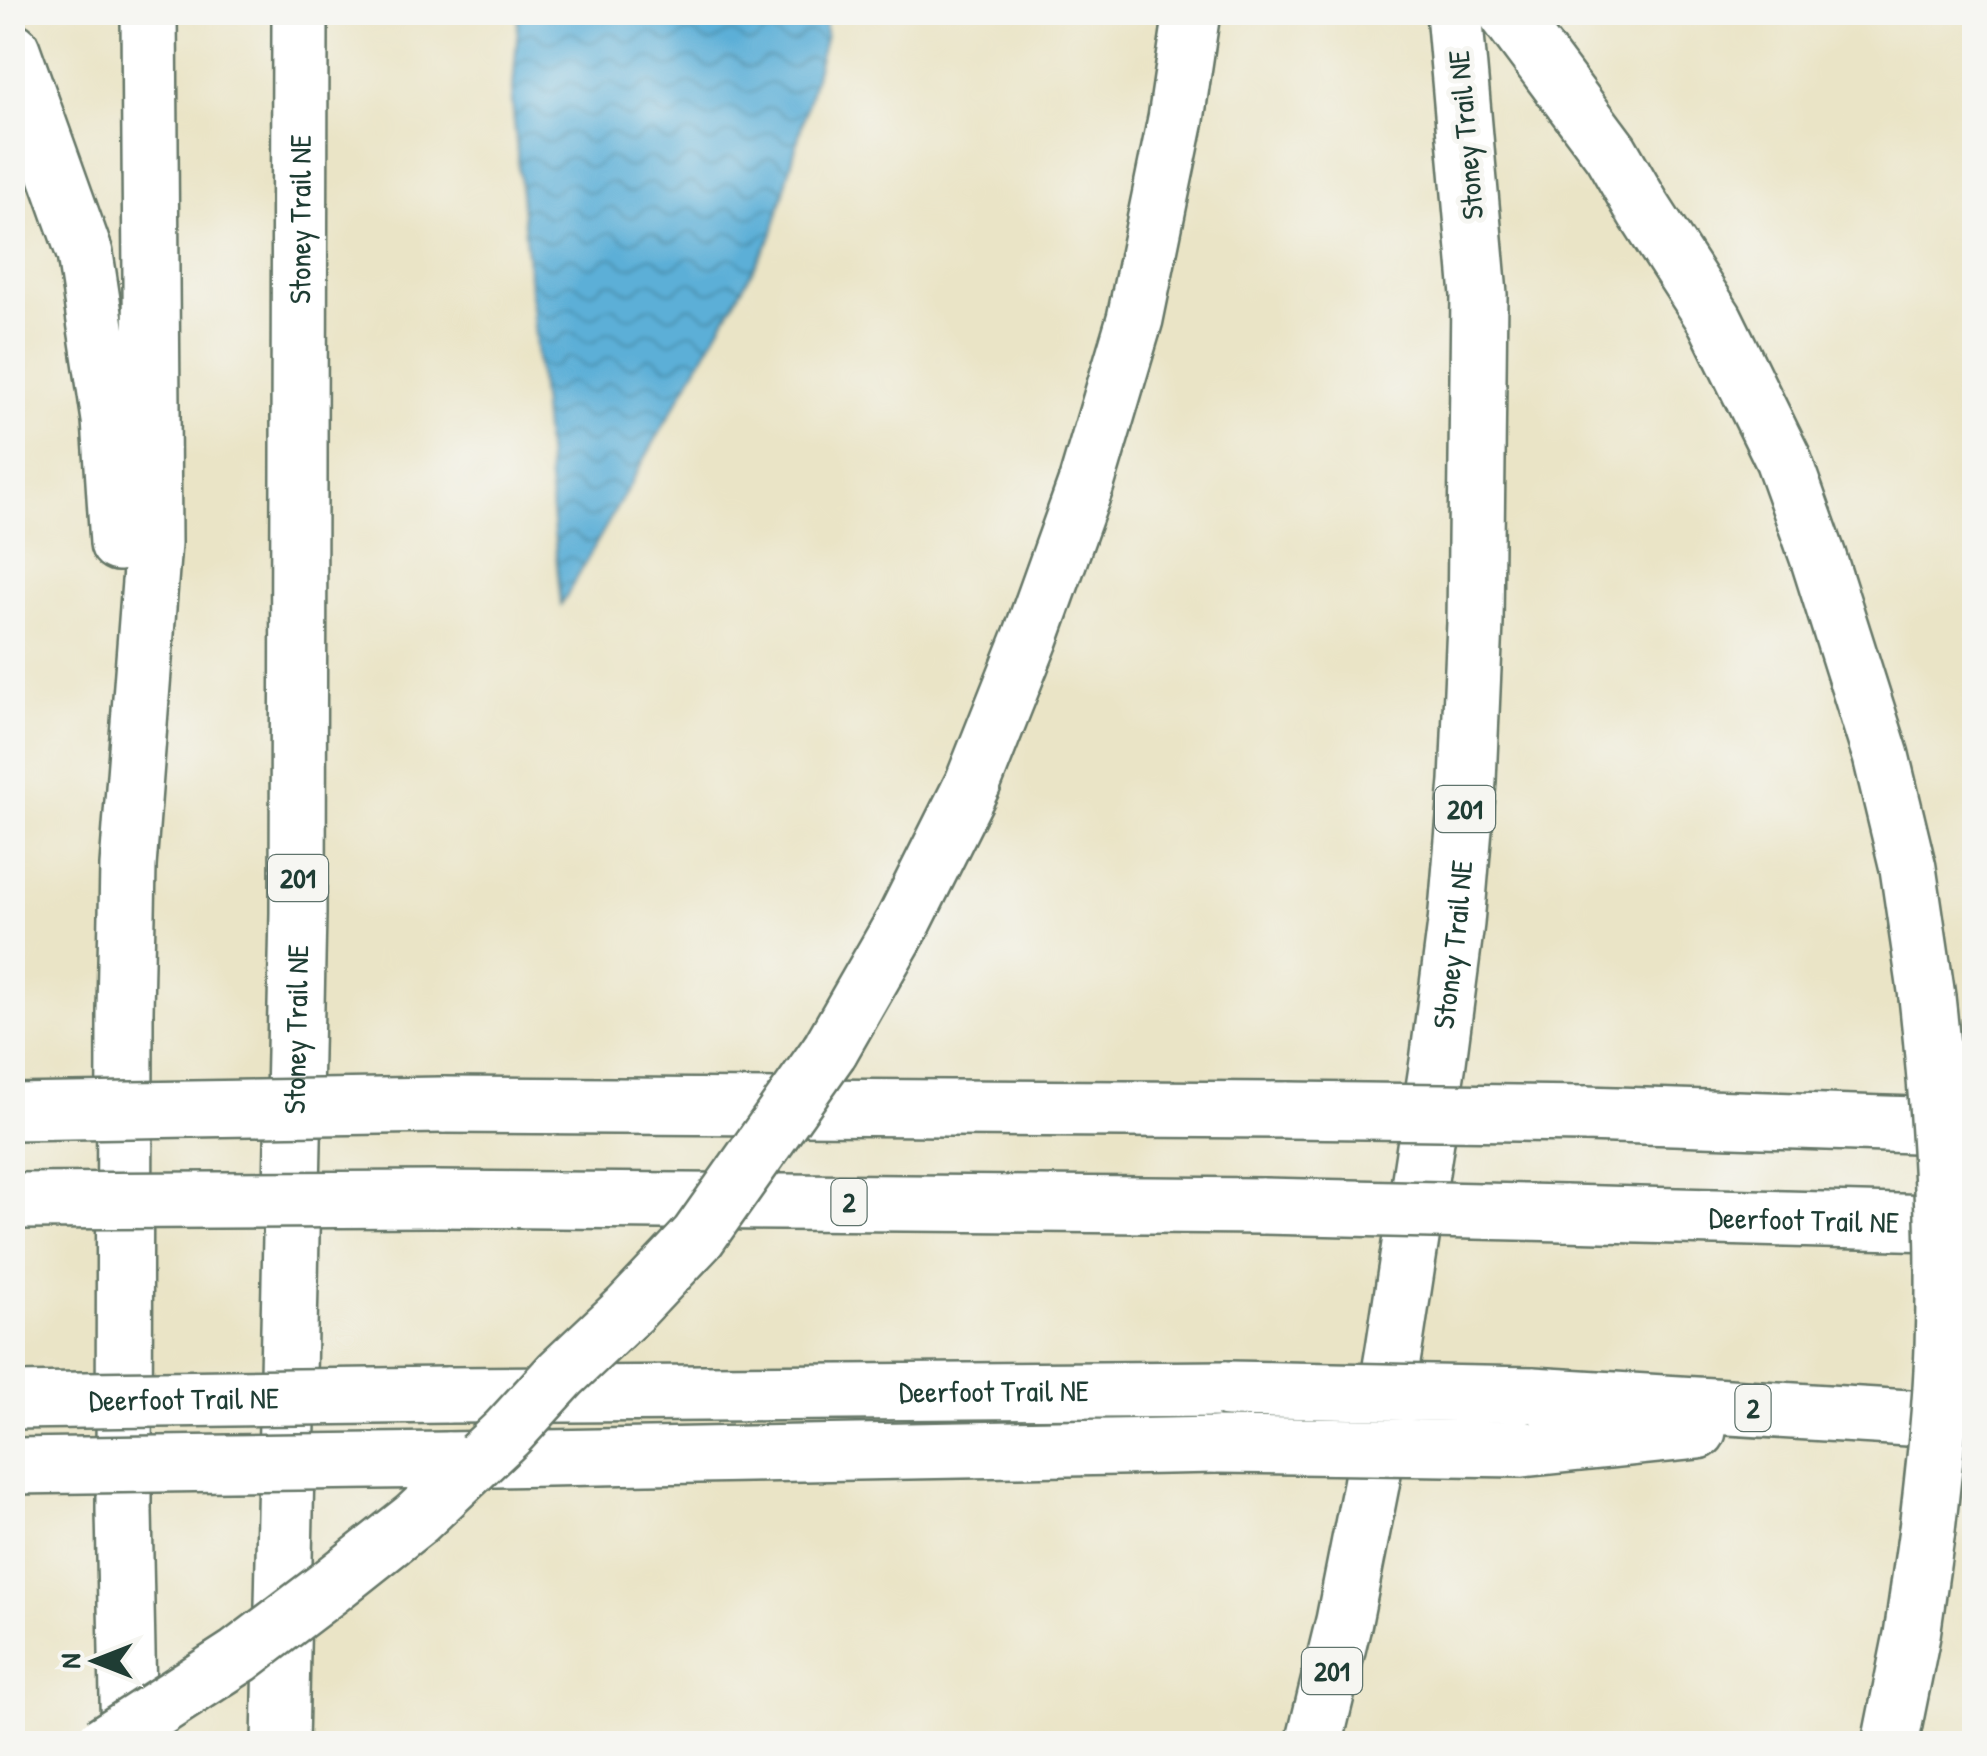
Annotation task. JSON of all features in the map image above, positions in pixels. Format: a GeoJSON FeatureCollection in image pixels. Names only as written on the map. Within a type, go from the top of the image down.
{"type":"FeatureCollection","features":[{"type":"Feature","properties":{"kind":"highway"},"geometry":{"type":"LineString","coordinates":[[128,866],[153,543],[149,12]]}},
{"type":"Feature","properties":{"kind":"highway","name":"Stoney Trail NE"},"geometry":{"type":"LineString","coordinates":[[280,1744],[298,894],[300,12]]}},
{"type":"Feature","properties":{"kind":"highway"},"geometry":{"type":"LineString","coordinates":[[103,1744],[239,1656],[416,1520],[481,1458],[698,1237],[830,1050],[904,921],[973,783],[1032,637],[1086,484],[1134,319],[1176,118],[1192,12]]}},
{"type":"Feature","properties":{"kind":"highway","name":"Stoney Trail NE"},"geometry":{"type":"LineString","coordinates":[[1314,1744],[1349,1598],[1391,1368],[1438,1062],[1460,870],[1475,623],[1479,295],[1454,12]]}},
{"type":"Feature","properties":{"kind":"highway"},"geometry":{"type":"LineString","coordinates":[[1506,12],[1612,153],[1714,320],[1784,459],[1882,756],[1908,868],[1936,1079],[1942,1174],[1943,1350],[1927,1530],[1912,1635],[1890,1744]]}},
{"type":"Feature","properties":{"kind":"highway"},"geometry":{"type":"LineString","coordinates":[[12,50],[84,254],[110,420],[121,586],[128,866],[124,1511],[129,1744]]}},
{"type":"Feature","properties":{"kind":"highway"},"geometry":{"type":"LineString","coordinates":[[12,1112],[442,1105],[1289,1110],[1585,1114],[1974,1127]]}},
{"type":"Feature","properties":{"kind":"highway","name":"Deerfoot Trail NE"},"geometry":{"type":"LineString","coordinates":[[12,1201],[436,1199],[1263,1206],[1974,1224]]}},
{"type":"Feature","properties":{"kind":"highway","name":"Deerfoot Trail NE"},"geometry":{"type":"LineString","coordinates":[[12,1401],[1228,1388],[1532,1394],[1974,1422]]}},
{"type":"Feature","properties":{"kind":"highway"},"geometry":{"type":"LineString","coordinates":[[12,1466],[1217,1444],[1522,1449],[1856,1414]]}},
{"type":"Feature","properties":{"kind":"water"},"geometry":{"type":"Polygon","coordinates":[[[519,13],[825,13],[826,35],[772,236],[561,605],[512,101],[519,13]]]}}]}
